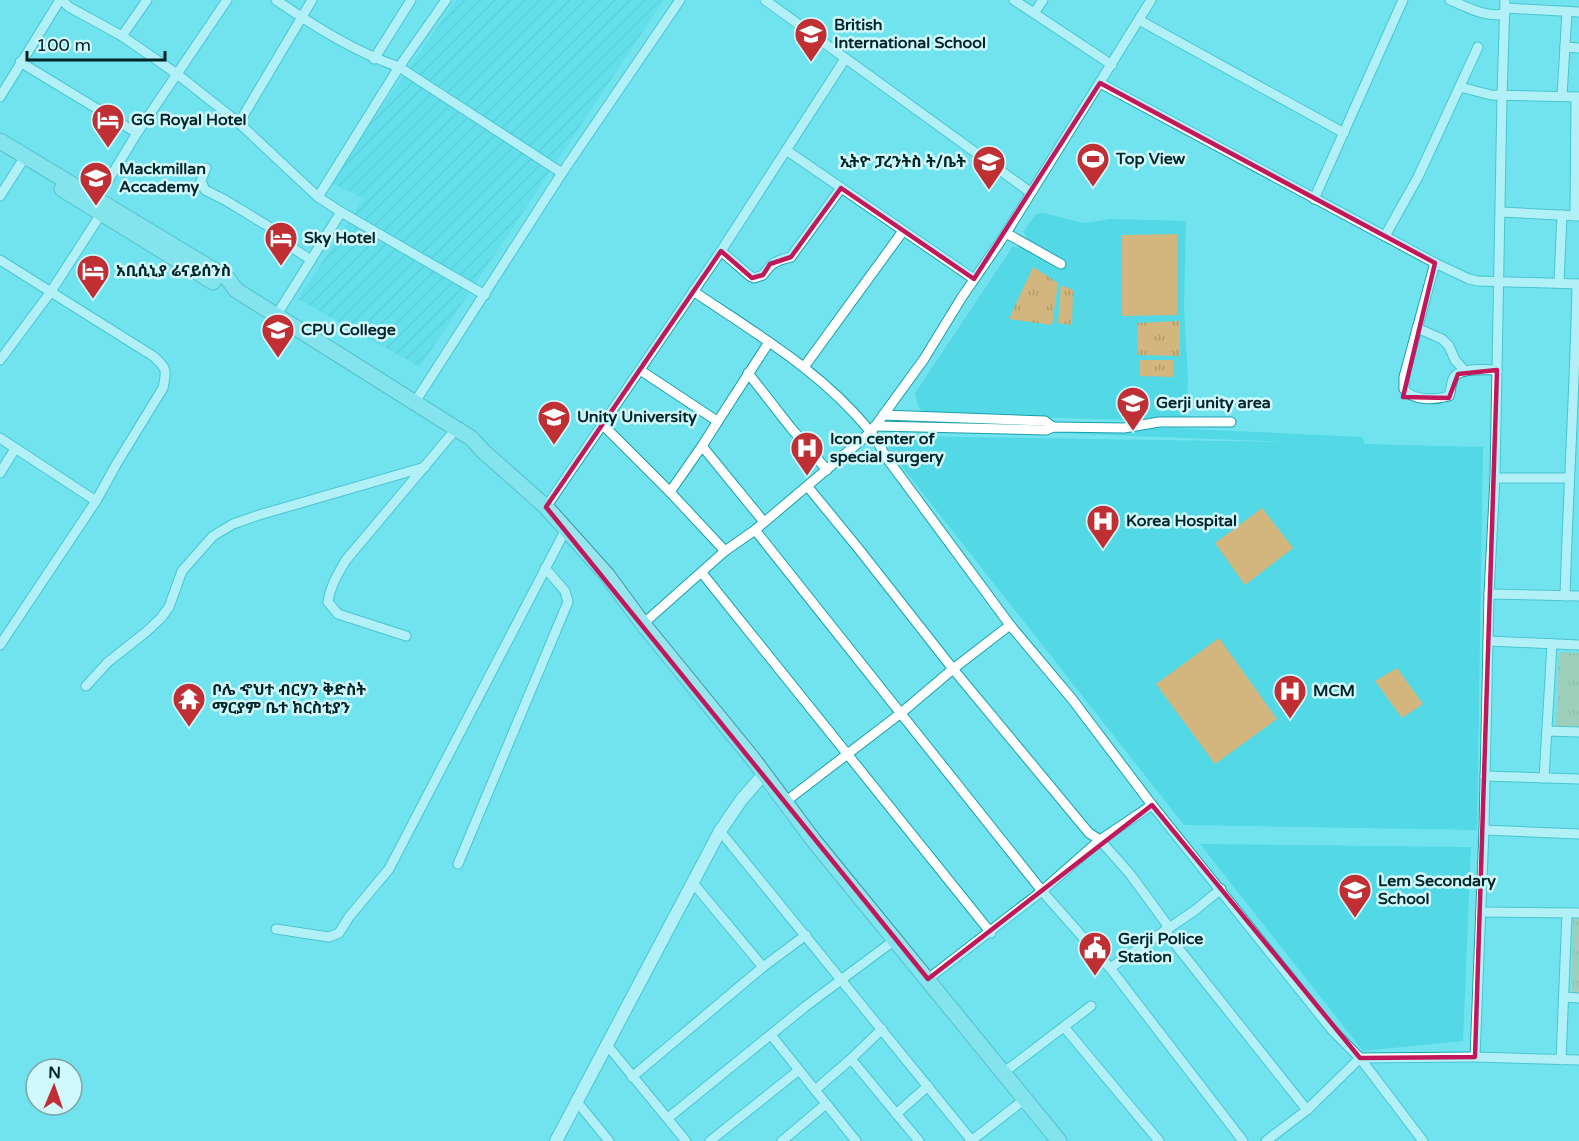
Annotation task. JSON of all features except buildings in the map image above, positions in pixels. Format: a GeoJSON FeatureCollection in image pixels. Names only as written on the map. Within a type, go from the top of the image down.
{"type":"FeatureCollection","features":[{"type":"Feature","properties":{"kind":"main road"},"geometry":{"type":"LineString","coordinates":[[0,141],[99,206]]}},
{"type":"Feature","properties":{"kind":"main road"},"geometry":{"type":"LineString","coordinates":[[0,151],[228,279],[236,290],[471,438],[546,507],[607,575],[814,841],[1059,1141]]}},
{"type":"Feature","properties":{"kind":"street"},"geometry":{"type":"LineString","coordinates":[[0,96],[61,0],[74,10],[122,36],[177,74],[239,123],[318,196],[341,212],[485,296]]}},
{"type":"Feature","properties":{"kind":"street"},"geometry":{"type":"LineString","coordinates":[[122,36],[147,0]]}},
{"type":"Feature","properties":{"kind":"street"},"geometry":{"type":"LineString","coordinates":[[0,360],[50,293],[137,133],[227,0]]}},
{"type":"Feature","properties":{"kind":"street"},"geometry":{"type":"LineString","coordinates":[[276,0],[374,59],[399,67],[562,173]]}},
{"type":"Feature","properties":{"kind":"street"},"geometry":{"type":"LineString","coordinates":[[239,123],[312,0]]}},
{"type":"Feature","properties":{"kind":"street"},"geometry":{"type":"LineString","coordinates":[[374,59],[411,0]]}},
{"type":"Feature","properties":{"kind":"street"},"geometry":{"type":"LineString","coordinates":[[318,196],[399,67],[446,0]]}},
{"type":"Feature","properties":{"kind":"street"},"geometry":{"type":"LineString","coordinates":[[415,402],[562,173],[680,0]]}},
{"type":"Feature","properties":{"kind":"street"},"geometry":{"type":"LineString","coordinates":[[765,0],[1030,192]]}},
{"type":"Feature","properties":{"kind":"street"},"geometry":{"type":"LineString","coordinates":[[779,9],[785,0]]}},
{"type":"Feature","properties":{"kind":"street"},"geometry":{"type":"LineString","coordinates":[[1014,0],[1112,64]]}},
{"type":"Feature","properties":{"kind":"street"},"geometry":{"type":"LineString","coordinates":[[1034,13],[1043,0]]}},
{"type":"Feature","properties":{"kind":"street"},"geometry":{"type":"LineString","coordinates":[[644,624],[724,551],[755,530],[828,470],[873,429],[924,359],[1006,233],[1151,0]]}},
{"type":"Feature","properties":{"kind":"street"},"geometry":{"type":"LineString","coordinates":[[1314,199],[1403,0]]}},
{"type":"Feature","properties":{"kind":"street"},"geometry":{"type":"LineString","coordinates":[[1450,0],[1480,13],[1496,16],[1505,7],[1579,12]]}},
{"type":"Feature","properties":{"kind":"street"},"geometry":{"type":"LineString","coordinates":[[1475,1057],[1484,830],[1489,594],[1495,478],[1505,7]]}},
{"type":"Feature","properties":{"kind":"street"},"geometry":{"type":"LineString","coordinates":[[1562,96],[1567,12]]}},
{"type":"Feature","properties":{"kind":"street"},"geometry":{"type":"LineString","coordinates":[[1139,20],[1344,133]]}},
{"type":"Feature","properties":{"kind":"street"},"geometry":{"type":"LineString","coordinates":[[1384,236],[1419,177],[1478,47]]}},
{"type":"Feature","properties":{"kind":"street"},"geometry":{"type":"LineString","coordinates":[[1565,47],[1579,48]]}},
{"type":"Feature","properties":{"kind":"street"},"geometry":{"type":"LineString","coordinates":[[546,507],[721,251],[845,59]]}},
{"type":"Feature","properties":{"kind":"street"},"geometry":{"type":"LineString","coordinates":[[20,62],[137,133]]}},
{"type":"Feature","properties":{"kind":"street"},"geometry":{"type":"LineString","coordinates":[[1100,83],[1314,199],[1469,279],[1578,284],[1565,596]]}},
{"type":"Feature","properties":{"kind":"street"},"geometry":{"type":"LineString","coordinates":[[1460,87],[1502,96],[1578,97],[1577,216],[1501,212]]}},
{"type":"Feature","properties":{"kind":"street"},"geometry":{"type":"LineString","coordinates":[[786,150],[975,279]]}},
{"type":"Feature","properties":{"kind":"street"},"geometry":{"type":"LineString","coordinates":[[0,196],[21,163]]}},
{"type":"Feature","properties":{"kind":"street"},"geometry":{"type":"LineString","coordinates":[[206,168],[201,182],[205,190],[271,228],[282,241],[311,260]]}},
{"type":"Feature","properties":{"kind":"street"},"geometry":{"type":"LineString","coordinates":[[721,251],[750,276],[754,278],[763,275],[770,264],[791,256],[841,188]]}},
{"type":"Feature","properties":{"kind":"street"},"geometry":{"type":"LineString","coordinates":[[276,316],[341,212]]}},
{"type":"Feature","properties":{"kind":"street"},"geometry":{"type":"LineString","coordinates":[[1559,282],[1562,215]]}},
{"type":"Feature","properties":{"kind":"street"},"geometry":{"type":"LineString","coordinates":[[804,367],[903,231]]}},
{"type":"Feature","properties":{"kind":"street"},"geometry":{"type":"LineString","coordinates":[[1006,233],[1061,264]]}},
{"type":"Feature","properties":{"kind":"street"},"geometry":{"type":"LineString","coordinates":[[0,260],[126,338],[165,367],[166,374],[164,388],[96,501],[43,584],[3,634],[0,645]]}},
{"type":"Feature","properties":{"kind":"street"},"geometry":{"type":"LineString","coordinates":[[1435,263],[1404,377],[1404,389],[1413,397],[1442,398],[1449,396],[1454,377],[1465,371],[1497,370]]}},
{"type":"Feature","properties":{"kind":"street"},"geometry":{"type":"LineString","coordinates":[[693,291],[804,367],[873,429],[886,457],[1010,625],[1072,699],[1152,805],[1332,1030],[1360,1058],[1423,1141]]}},
{"type":"Feature","properties":{"kind":"street"},"geometry":{"type":"LineString","coordinates":[[1417,328],[1443,339],[1455,360],[1465,371]]}},
{"type":"Feature","properties":{"kind":"street"},"geometry":{"type":"LineString","coordinates":[[670,492],[769,342]]}},
{"type":"Feature","properties":{"kind":"street"},"geometry":{"type":"LineString","coordinates":[[640,370],[717,421]]}},
{"type":"Feature","properties":{"kind":"street"},"geometry":{"type":"LineString","coordinates":[[748,373],[791,428],[828,470]]}},
{"type":"Feature","properties":{"kind":"street"},"geometry":{"type":"LineString","coordinates":[[883,415],[1045,421],[1053,427]]}},
{"type":"Feature","properties":{"kind":"street"},"geometry":{"type":"LineString","coordinates":[[873,429],[1046,430],[1053,427],[1124,428],[1159,422],[1231,422]]}},
{"type":"Feature","properties":{"kind":"street"},"geometry":{"type":"LineString","coordinates":[[602,424],[670,492],[724,551]]}},
{"type":"Feature","properties":{"kind":"street"},"geometry":{"type":"LineString","coordinates":[[406,636],[338,614],[328,602],[329,595],[334,580],[346,560],[456,429]]}},
{"type":"Feature","properties":{"kind":"street"},"geometry":{"type":"LineString","coordinates":[[0,438],[96,501]]}},
{"type":"Feature","properties":{"kind":"street"},"geometry":{"type":"LineString","coordinates":[[702,446],[764,522]]}},
{"type":"Feature","properties":{"kind":"street"},"geometry":{"type":"LineString","coordinates":[[0,473],[15,448]]}},
{"type":"Feature","properties":{"kind":"street"},"geometry":{"type":"LineString","coordinates":[[86,686],[108,662],[161,618],[169,607],[183,572],[213,536],[233,524],[260,515],[425,467]]}},
{"type":"Feature","properties":{"kind":"street"},"geometry":{"type":"LineString","coordinates":[[1495,478],[1569,478]]}},
{"type":"Feature","properties":{"kind":"street"},"geometry":{"type":"LineString","coordinates":[[807,487],[953,669],[1089,833],[1100,840],[1124,867],[1166,923],[1168,935],[1307,1110]]}},
{"type":"Feature","properties":{"kind":"street"},"geometry":{"type":"LineString","coordinates":[[276,929],[329,938],[339,933],[349,917],[383,878],[395,859],[566,529]]}},
{"type":"Feature","properties":{"kind":"street"},"geometry":{"type":"LineString","coordinates":[[755,530],[1042,891],[1110,968],[1243,1141]]}},
{"type":"Feature","properties":{"kind":"street"},"geometry":{"type":"LineString","coordinates":[[458,864],[568,602],[565,591],[545,568]]}},
{"type":"Feature","properties":{"kind":"street"},"geometry":{"type":"LineString","coordinates":[[702,573],[991,933]]}},
{"type":"Feature","properties":{"kind":"street"},"geometry":{"type":"LineString","coordinates":[[1489,594],[1579,596]]}},
{"type":"Feature","properties":{"kind":"street"},"geometry":{"type":"LineString","coordinates":[[785,802],[1010,625]]}},
{"type":"Feature","properties":{"kind":"street"},"geometry":{"type":"LineString","coordinates":[[1488,641],[1579,645]]}},
{"type":"Feature","properties":{"kind":"street"},"geometry":{"type":"LineString","coordinates":[[1544,778],[1552,644]]}},
{"type":"Feature","properties":{"kind":"street"},"geometry":{"type":"LineString","coordinates":[[1547,731],[1579,732]]}},
{"type":"Feature","properties":{"kind":"street"},"geometry":{"type":"LineString","coordinates":[[556,1141],[720,831],[763,775]]}},
{"type":"Feature","properties":{"kind":"street"},"geometry":{"type":"LineString","coordinates":[[1485,776],[1579,779]]}},
{"type":"Feature","properties":{"kind":"street"},"geometry":{"type":"LineString","coordinates":[[928,979],[991,933],[1100,840],[1152,805]]}},
{"type":"Feature","properties":{"kind":"street"},"geometry":{"type":"LineString","coordinates":[[1484,830],[1579,834]]}},
{"type":"Feature","properties":{"kind":"street"},"geometry":{"type":"LineString","coordinates":[[720,831],[972,1141],[1025,1099]]}},
{"type":"Feature","properties":{"kind":"street"},"geometry":{"type":"LineString","coordinates":[[693,883],[763,967]]}},
{"type":"Feature","properties":{"kind":"street"},"geometry":{"type":"LineString","coordinates":[[1110,968],[1194,911],[1221,889]]}},
{"type":"Feature","properties":{"kind":"street"},"geometry":{"type":"LineString","coordinates":[[1481,912],[1579,913]]}},
{"type":"Feature","properties":{"kind":"street"},"geometry":{"type":"LineString","coordinates":[[1561,1060],[1567,913]]}},
{"type":"Feature","properties":{"kind":"street"},"geometry":{"type":"LineString","coordinates":[[632,1077],[763,967],[806,935]]}},
{"type":"Feature","properties":{"kind":"street"},"geometry":{"type":"LineString","coordinates":[[668,1118],[841,979],[896,939]]}},
{"type":"Feature","properties":{"kind":"street"},"geometry":{"type":"LineString","coordinates":[[1564,997],[1579,998]]}},
{"type":"Feature","properties":{"kind":"street"},"geometry":{"type":"LineString","coordinates":[[1003,1073],[1091,1006]]}},
{"type":"Feature","properties":{"kind":"street"},"geometry":{"type":"LineString","coordinates":[[1064,1027],[1159,1141]]}},
{"type":"Feature","properties":{"kind":"street"},"geometry":{"type":"LineString","coordinates":[[815,1090],[882,1029]]}},
{"type":"Feature","properties":{"kind":"street"},"geometry":{"type":"LineString","coordinates":[[771,1035],[854,1140]]}},
{"type":"Feature","properties":{"kind":"street"},"geometry":{"type":"LineString","coordinates":[[607,1046],[686,1141]]}},
{"type":"Feature","properties":{"kind":"street"},"geometry":{"type":"LineString","coordinates":[[1266,1141],[1307,1110],[1360,1058],[1475,1057],[1579,1060]]}},
{"type":"Feature","properties":{"kind":"street"},"geometry":{"type":"LineString","coordinates":[[851,1059],[919,1141]]}},
{"type":"Feature","properties":{"kind":"street"},"geometry":{"type":"LineString","coordinates":[[710,1141],[799,1070]]}},
{"type":"Feature","properties":{"kind":"street"},"geometry":{"type":"LineString","coordinates":[[896,1113],[928,1086]]}},
{"type":"Feature","properties":{"kind":"street"},"geometry":{"type":"LineString","coordinates":[[578,1103],[609,1141]]}},
{"type":"Feature","properties":{"kind":"street"},"geometry":{"type":"LineString","coordinates":[[782,1141],[826,1104]]}},
{"type":"Feature","properties":{"kind":"highlighted area"},"geometry":{"type":"Polygon","coordinates":[[[1100,83],[1435,263],[1403,397],[1449,398],[1458,374],[1497,370],[1475,1057],[1360,1058],[1152,805],[928,979],[546,507],[721,251],[752,278],[763,275],[770,264],[791,257],[841,188],[974,279],[1100,83]]]}},
{"type":"Feature","properties":{"kind":"shaded area"},"geometry":{"type":"Polygon","coordinates":[[[456,0],[664,0],[420,367],[298,299],[364,198],[330,183],[456,0]]]}},
{"type":"Feature","properties":{"kind":"shaded area"},"geometry":{"type":"Polygon","coordinates":[[[1043,213],[1083,223],[1112,219],[1186,221],[1184,306],[1188,378],[1187,418],[1091,419],[930,413],[919,409],[915,393],[1013,246],[1018,248],[1023,246],[1027,239],[1023,232],[1036,214],[1043,213]]]}},
{"type":"Feature","properties":{"kind":"shaded area","name":"MCM"},"geometry":{"type":"Polygon","coordinates":[[[883,415],[1363,437],[1364,444],[1483,447],[1477,830],[1184,825],[888,449],[897,436],[1289,442],[875,426],[883,415]]]}},
{"type":"Feature","properties":{"kind":"shaded area"},"geometry":{"type":"Polygon","coordinates":[[[1200,844],[1471,847],[1463,1041],[1363,1051],[1200,844]]]}},
{"type":"Feature","properties":{"kind":"green space"},"geometry":{"type":"Polygon","coordinates":[[[1177,234],[1177,315],[1122,316],[1122,235],[1177,234]]]}},
{"type":"Feature","properties":{"kind":"green space"},"geometry":{"type":"Polygon","coordinates":[[[1033,267],[1058,283],[1052,325],[1009,319],[1033,267]]]}},
{"type":"Feature","properties":{"kind":"green space"},"geometry":{"type":"Polygon","coordinates":[[[1061,285],[1073,290],[1072,325],[1058,323],[1061,285]]]}},
{"type":"Feature","properties":{"kind":"green space"},"geometry":{"type":"Polygon","coordinates":[[[1180,321],[1180,356],[1138,355],[1137,323],[1180,321]]]}},
{"type":"Feature","properties":{"kind":"green space"},"geometry":{"type":"Polygon","coordinates":[[[1140,360],[1173,360],[1174,377],[1140,376],[1140,360]]]}},
{"type":"Feature","properties":{"kind":"green space"},"geometry":{"type":"Polygon","coordinates":[[[1262,508],[1293,548],[1245,585],[1215,543],[1262,508]]]}},
{"type":"Feature","properties":{"kind":"green space"},"geometry":{"type":"Polygon","coordinates":[[[1219,638],[1277,719],[1215,764],[1156,684],[1219,638]]]}},
{"type":"Feature","properties":{"kind":"green space"},"geometry":{"type":"Polygon","coordinates":[[[1559,652],[1579,653],[1579,727],[1556,726],[1559,652]]]}},
{"type":"Feature","properties":{"kind":"green space"},"geometry":{"type":"Polygon","coordinates":[[[1397,668],[1423,704],[1402,718],[1375,681],[1397,668]]]}},
{"type":"Feature","properties":{"kind":"green space"},"geometry":{"type":"Polygon","coordinates":[[[1573,916],[1579,916],[1579,995],[1572,995],[1573,916]]]}},
{"type":"Feature","properties":{"kind":"place","name":"British International School"},"geometry":{"type":"Point","coordinates":[811,63]}},
{"type":"Feature","properties":{"kind":"place","name":"GG Royal Hotel"},"geometry":{"type":"Point","coordinates":[108,149]}},
{"type":"Feature","properties":{"kind":"place","name":"Top View"},"geometry":{"type":"Point","coordinates":[1093,188]}},
{"type":"Feature","properties":{"kind":"place","name":"ኢትዮ ፓረንትስ ት/ቤት"},"geometry":{"type":"Point","coordinates":[989,191]}},
{"type":"Feature","properties":{"kind":"place","name":"Mackmillan Accademy"},"geometry":{"type":"Point","coordinates":[96,207]}},
{"type":"Feature","properties":{"kind":"place","name":"Sky Hotel"},"geometry":{"type":"Point","coordinates":[281,267]}},
{"type":"Feature","properties":{"kind":"place","name":"አቢሲኒያ ሬናይሰንስ"},"geometry":{"type":"Point","coordinates":[93,300]}},
{"type":"Feature","properties":{"kind":"place","name":"CPU College"},"geometry":{"type":"Point","coordinates":[278,359]}},
{"type":"Feature","properties":{"kind":"place","name":"Gerji unity area"},"geometry":{"type":"Point","coordinates":[1133,432]}},
{"type":"Feature","properties":{"kind":"place","name":"Unity University"},"geometry":{"type":"Point","coordinates":[554,446]}},
{"type":"Feature","properties":{"kind":"place","name":"Icon center of special surgery"},"geometry":{"type":"Point","coordinates":[807,477]}},
{"type":"Feature","properties":{"kind":"place","name":"Korea Hospital"},"geometry":{"type":"Point","coordinates":[1103,550]}},
{"type":"Feature","properties":{"kind":"place","name":"MCM"},"geometry":{"type":"Point","coordinates":[1290,720]}},
{"type":"Feature","properties":{"kind":"place","name":"ቦሌ ኆህተ ብርሃን ቅድስት ማርያም ቤተ ክርስቲያን"},"geometry":{"type":"Point","coordinates":[189,728]}},
{"type":"Feature","properties":{"kind":"place","name":"Lem Secondary School"},"geometry":{"type":"Point","coordinates":[1355,919]}},
{"type":"Feature","properties":{"kind":"place","name":"Gerji Police Station"},"geometry":{"type":"Point","coordinates":[1095,977]}}]}
